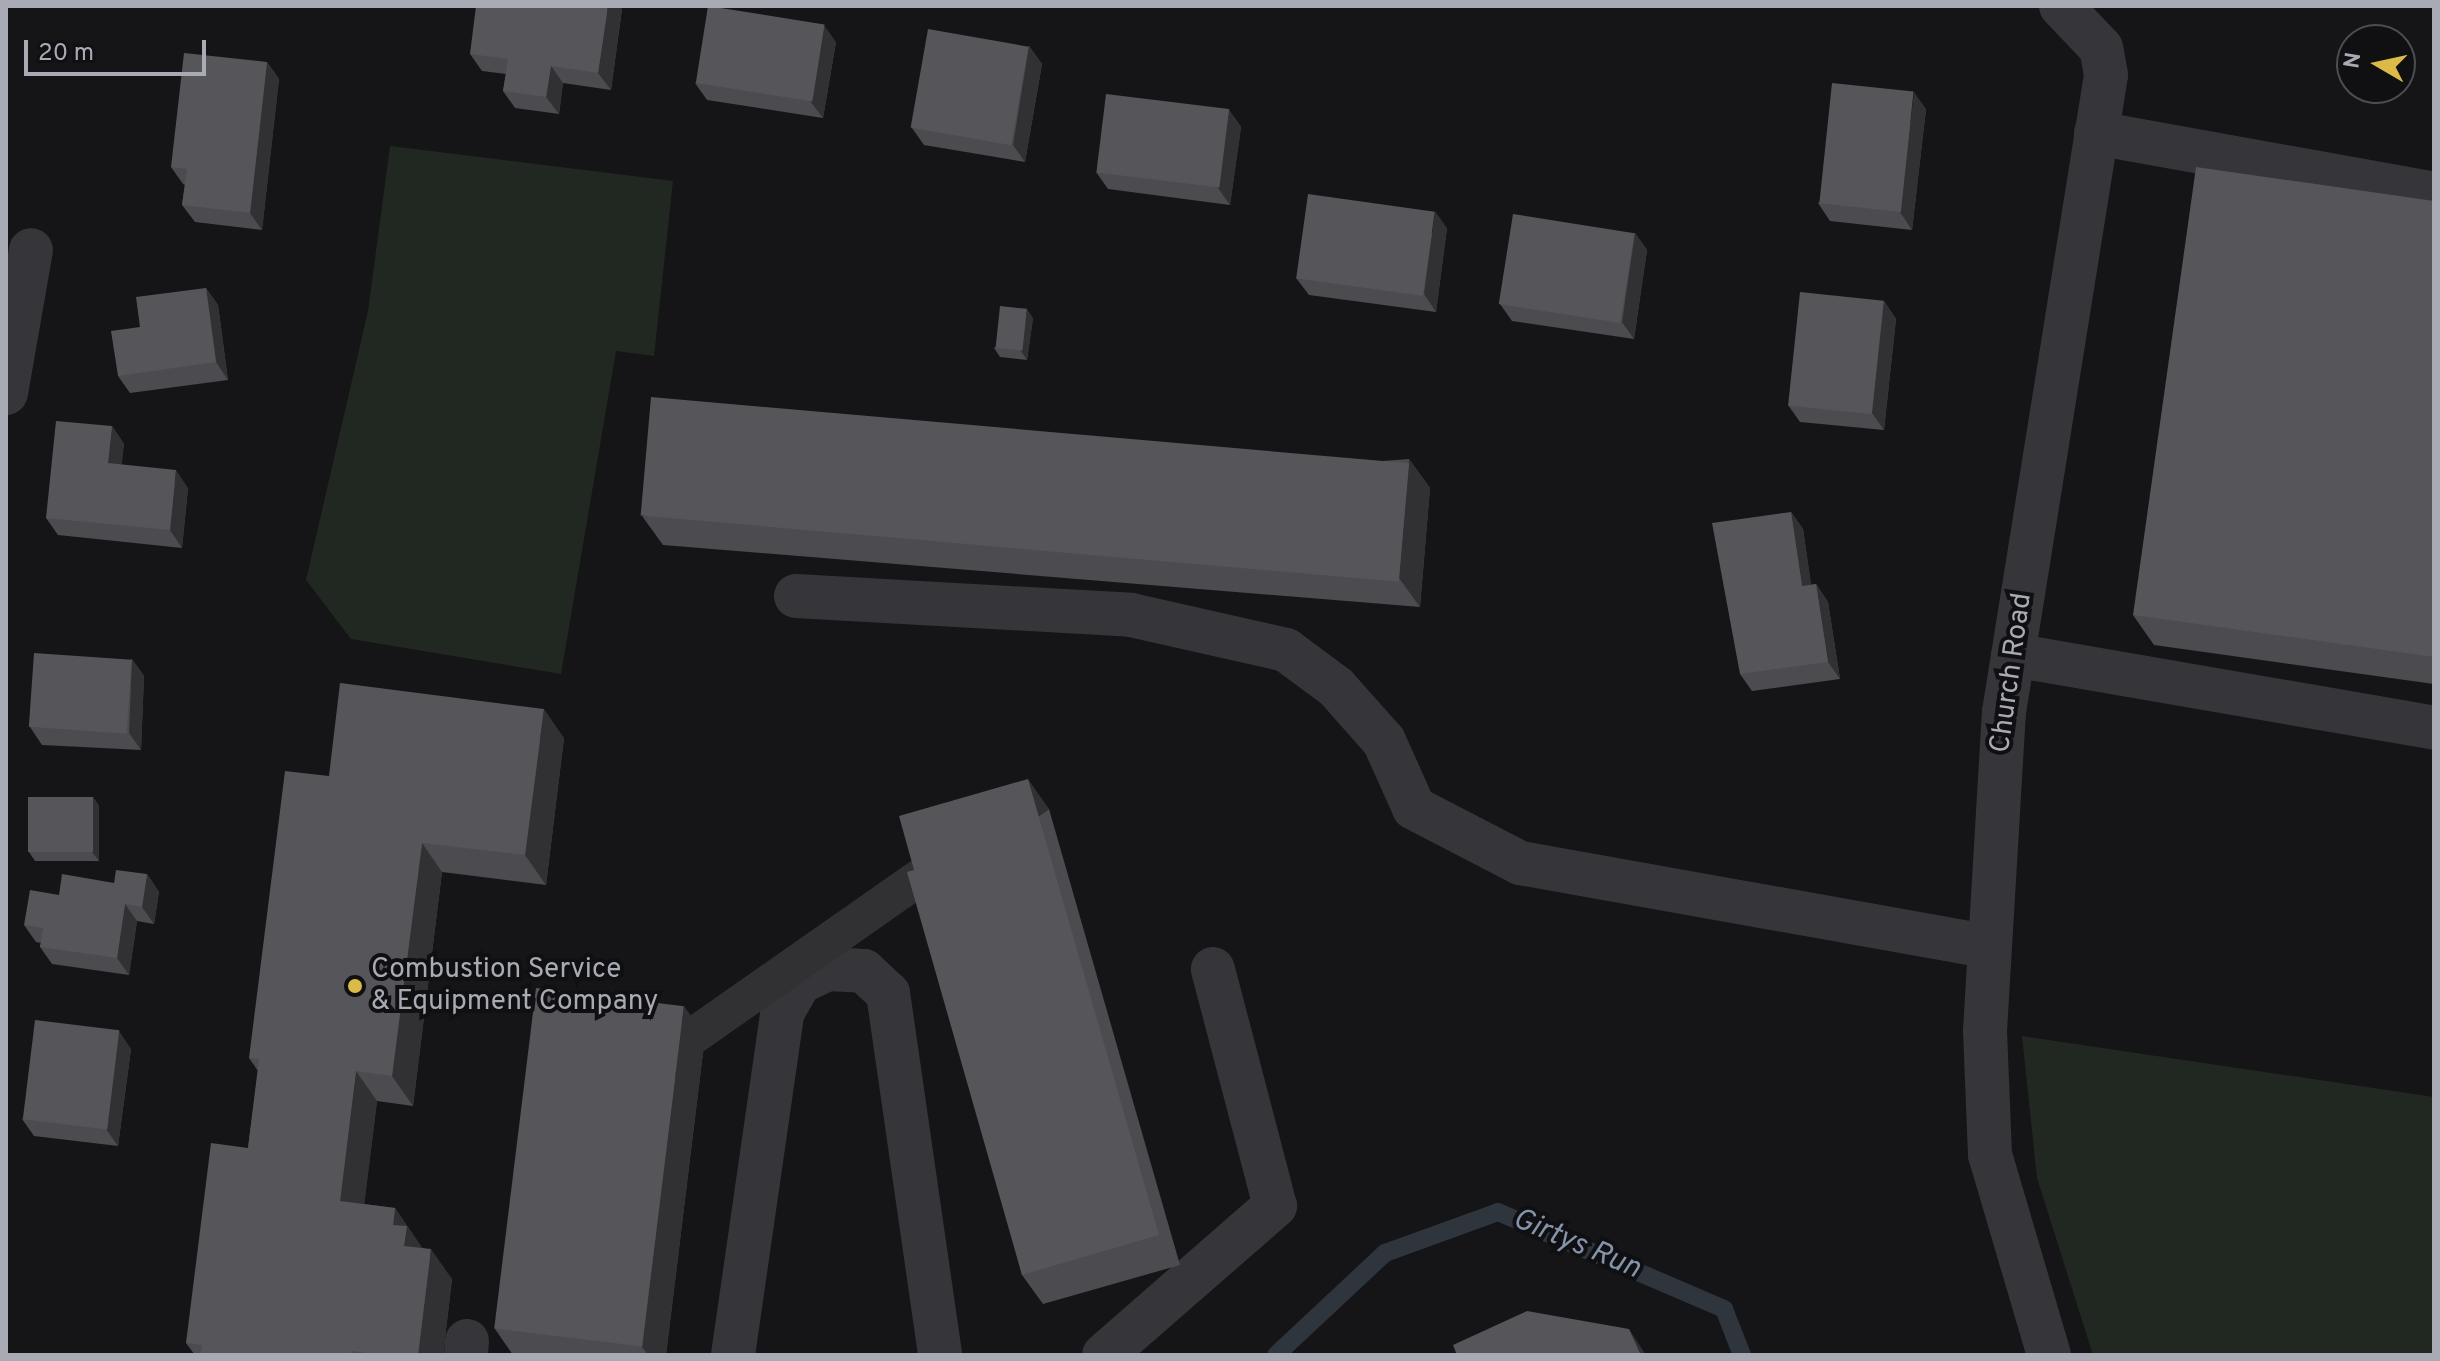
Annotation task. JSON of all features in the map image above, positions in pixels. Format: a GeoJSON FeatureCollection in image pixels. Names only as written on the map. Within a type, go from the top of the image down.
{"type":"FeatureCollection","features":[{"type":"Feature","properties":{"kind":"street","name":"Church Road"},"geometry":{"type":"LineString","coordinates":[[2049,1355],[1990,1155],[1988,946],[2013,655],[2106,75],[2101,48],[2061,6]]}},
{"type":"Feature","properties":{"kind":"street"},"geometry":{"type":"LineString","coordinates":[[2096,133],[2434,194]]}},
{"type":"Feature","properties":{"kind":"street"},"geometry":{"type":"LineString","coordinates":[[6,393],[31,250]]}},
{"type":"Feature","properties":{"kind":"street"},"geometry":{"type":"LineString","coordinates":[[796,596],[1131,615],[1286,650],[1336,687],[1384,741],[1414,808],[1520,863],[1988,946]]}},
{"type":"Feature","properties":{"kind":"street"},"geometry":{"type":"LineString","coordinates":[[2013,655],[2434,728]]}},
{"type":"Feature","properties":{"kind":"street"},"geometry":{"type":"LineString","coordinates":[[733,1355],[782,1013],[800,982],[828,969],[864,971],[888,993],[940,1355]]}},
{"type":"Feature","properties":{"kind":"street"},"geometry":{"type":"LineString","coordinates":[[1104,1355],[1275,1206],[1213,969]]}},
{"type":"Feature","properties":{"kind":"shaded area"},"geometry":{"type":"Polygon","coordinates":[[[390,146],[673,181],[654,356],[616,351],[561,674],[351,639],[306,580],[368,311],[390,146]]]}},
{"type":"Feature","properties":{"kind":"shaded area"},"geometry":{"type":"Polygon","coordinates":[[[2022,1036],[2434,1097],[2434,1355],[2093,1355],[2037,1178],[2022,1036]]]}},
{"type":"Feature","properties":{"kind":"building"},"geometry":{"type":"Polygon","coordinates":[[[476,6],[608,6],[598,73],[551,66],[546,97],[503,91],[508,59],[470,54],[476,6]]]}},
{"type":"Feature","properties":{"kind":"building"},"geometry":{"type":"Polygon","coordinates":[[[708,6],[825,24],[812,101],[696,83],[708,6]]]}},
{"type":"Feature","properties":{"kind":"building"},"geometry":{"type":"Polygon","coordinates":[[[928,29],[1028,47],[1011,145],[911,127],[928,29]]]}},
{"type":"Feature","properties":{"kind":"building"},"geometry":{"type":"Polygon","coordinates":[[[184,53],[267,62],[250,213],[182,205],[187,169],[171,167],[184,53]]]}},
{"type":"Feature","properties":{"kind":"building"},"geometry":{"type":"Polygon","coordinates":[[[1832,83],[1914,92],[1901,212],[1819,203],[1832,83]]]}},
{"type":"Feature","properties":{"kind":"building"},"geometry":{"type":"Polygon","coordinates":[[[1106,94],[1229,109],[1219,188],[1096,172],[1106,94]]]}},
{"type":"Feature","properties":{"kind":"building"},"geometry":{"type":"Polygon","coordinates":[[[2196,167],[2434,201],[2434,657],[2133,615],[2196,167]]]}},
{"type":"Feature","properties":{"kind":"building"},"geometry":{"type":"Polygon","coordinates":[[[1308,194],[1435,212],[1423,296],[1296,278],[1308,194]]]}},
{"type":"Feature","properties":{"kind":"building"},"geometry":{"type":"Polygon","coordinates":[[[1513,214],[1634,233],[1620,323],[1499,304],[1513,214]]]}},
{"type":"Feature","properties":{"kind":"building"},"geometry":{"type":"Polygon","coordinates":[[[206,288],[216,362],[118,376],[111,331],[140,327],[136,297],[206,288]]]}},
{"type":"Feature","properties":{"kind":"building"},"geometry":{"type":"Polygon","coordinates":[[[1800,292],[1884,301],[1872,414],[1788,405],[1800,292]]]}},
{"type":"Feature","properties":{"kind":"building"},"geometry":{"type":"Polygon","coordinates":[[[1000,306],[1027,309],[1022,351],[996,348],[1000,306]]]}},
{"type":"Feature","properties":{"kind":"building"},"geometry":{"type":"Polygon","coordinates":[[[651,397],[1409,463],[1399,582],[641,516],[651,397]]]}},
{"type":"Feature","properties":{"kind":"building"},"geometry":{"type":"Polygon","coordinates":[[[56,421],[112,426],[108,463],[176,470],[170,530],[46,518],[56,421]]]}},
{"type":"Feature","properties":{"kind":"building"},"geometry":{"type":"Polygon","coordinates":[[[1791,512],[1802,586],[1816,584],[1828,662],[1740,674],[1712,523],[1791,512]]]}},
{"type":"Feature","properties":{"kind":"building"},"geometry":{"type":"Polygon","coordinates":[[[34,653],[132,660],[127,734],[29,727],[34,653]]]}},
{"type":"Feature","properties":{"kind":"building","name":"Combustion Service & Equipment Company"},"geometry":{"type":"Polygon","coordinates":[[[340,683],[544,709],[525,855],[422,843],[392,1076],[356,1071],[340,1201],[395,1208],[393,1225],[407,1226],[404,1246],[431,1249],[418,1355],[352,1351],[351,1355],[200,1355],[202,1345],[186,1343],[211,1143],[248,1148],[259,1059],[249,1058],[285,771],[329,776],[340,683]]]}},
{"type":"Feature","properties":{"kind":"building"},"geometry":{"type":"Polygon","coordinates":[[[1028,779],[1159,1235],[1022,1275],[907,872],[914,870],[899,816],[1028,779]]]}},
{"type":"Feature","properties":{"kind":"building"},"geometry":{"type":"Polygon","coordinates":[[[28,797],[93,797],[93,852],[28,852],[28,797]]]}},
{"type":"Feature","properties":{"kind":"building"},"geometry":{"type":"Polygon","coordinates":[[[116,870],[147,874],[142,907],[125,904],[117,958],[40,947],[43,928],[24,925],[30,890],[59,895],[62,874],[114,883],[116,870]]]}},
{"type":"Feature","properties":{"kind":"building"},"geometry":{"type":"Polygon","coordinates":[[[536,988],[684,1006],[642,1347],[494,1328],[536,988]]]}},
{"type":"Feature","properties":{"kind":"building"},"geometry":{"type":"Polygon","coordinates":[[[35,1020],[119,1030],[107,1130],[23,1119],[35,1020]]]}},
{"type":"Feature","properties":{"kind":"building"},"geometry":{"type":"Polygon","coordinates":[[[1527,1311],[1629,1329],[1641,1355],[1457,1355],[1453,1345],[1527,1311]]]}},
{"type":"Feature","properties":{"kind":"waterway","name":"Girtys Run"},"geometry":{"type":"LineString","coordinates":[[1276,1355],[1385,1253],[1498,1212],[1724,1309],[1742,1355]]}},
{"type":"Feature","properties":{"kind":"place","name":"Combustion Service & Equipment Company"},"geometry":{"type":"Point","coordinates":[355,986]}}]}
